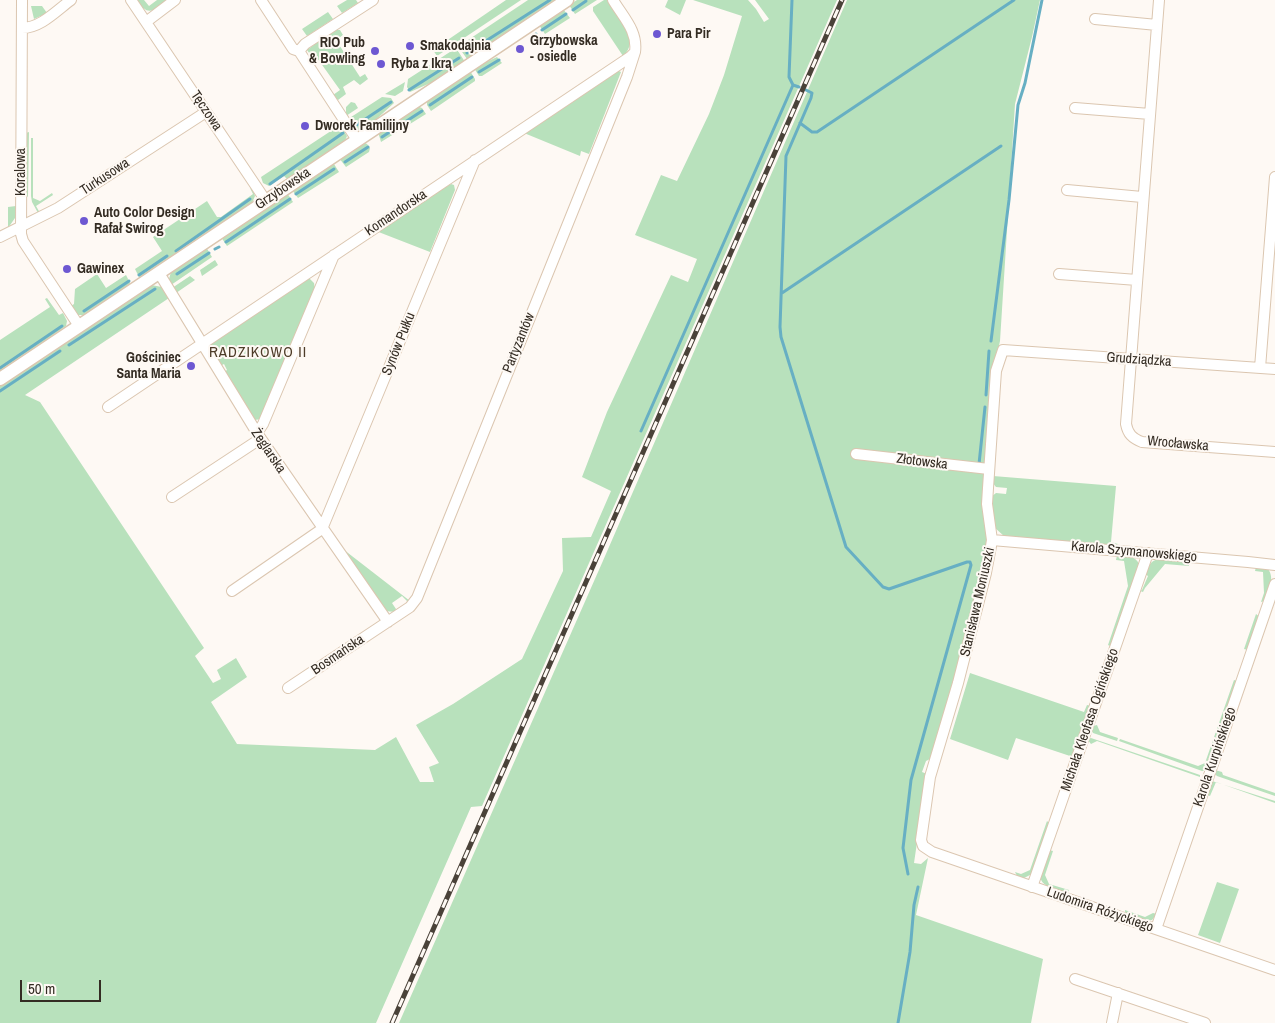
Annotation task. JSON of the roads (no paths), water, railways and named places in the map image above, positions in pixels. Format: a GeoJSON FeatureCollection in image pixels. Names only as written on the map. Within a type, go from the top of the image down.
{"type":"FeatureCollection","features":[{"type":"Feature","properties":{"kind":"street","name":"Koralowa"},"geometry":{"type":"LineString","coordinates":[[22,0],[21,227],[23,241],[79,326]]}},
{"type":"Feature","properties":{"kind":"street"},"geometry":{"type":"LineString","coordinates":[[22,28],[30,28],[37,25],[71,0]]}},
{"type":"Feature","properties":{"kind":"street","name":"Tęczowa"},"geometry":{"type":"LineString","coordinates":[[131,0],[266,201]]}},
{"type":"Feature","properties":{"kind":"street"},"geometry":{"type":"LineString","coordinates":[[146,22],[176,0]]}},
{"type":"Feature","properties":{"kind":"street"},"geometry":{"type":"LineString","coordinates":[[262,0],[293,49],[299,51],[357,140]]}},
{"type":"Feature","properties":{"kind":"street"},"geometry":{"type":"LineString","coordinates":[[299,51],[305,44],[373,0]]}},
{"type":"Feature","properties":{"kind":"street","name":"Grzybowska"},"geometry":{"type":"LineString","coordinates":[[0,379],[568,0]]}},
{"type":"Feature","properties":{"kind":"street"},"geometry":{"type":"LineString","coordinates":[[613,0],[634,33],[636,40],[635,52]]}},
{"type":"Feature","properties":{"kind":"street"},"geometry":{"type":"LineString","coordinates":[[1130,360],[1159,0]]}},
{"type":"Feature","properties":{"kind":"street"},"geometry":{"type":"LineString","coordinates":[[1095,19],[1157,25]]}},
{"type":"Feature","properties":{"kind":"street","name":"Komandorska"},"geometry":{"type":"LineString","coordinates":[[108,407],[620,64],[635,52]]}},
{"type":"Feature","properties":{"kind":"street","name":"Partyzantów"},"geometry":{"type":"LineString","coordinates":[[388,622],[410,607],[417,598],[627,77],[635,52]]}},
{"type":"Feature","properties":{"kind":"street"},"geometry":{"type":"LineString","coordinates":[[1075,108],[1150,114]]}},
{"type":"Feature","properties":{"kind":"street","name":"Turkusowa"},"geometry":{"type":"LineString","coordinates":[[0,238],[58,208],[206,112]]}},
{"type":"Feature","properties":{"kind":"street","name":"Synów Pułku"},"geometry":{"type":"LineString","coordinates":[[322,529],[475,160]]}},
{"type":"Feature","properties":{"kind":"street"},"geometry":{"type":"LineString","coordinates":[[1260,368],[1275,177]]}},
{"type":"Feature","properties":{"kind":"street"},"geometry":{"type":"LineString","coordinates":[[1067,190],[1142,197]]}},
{"type":"Feature","properties":{"kind":"street"},"geometry":{"type":"LineString","coordinates":[[172,497],[258,436],[334,254]]}},
{"type":"Feature","properties":{"kind":"street","name":"Żeglarska"},"geometry":{"type":"LineString","coordinates":[[159,273],[258,436],[388,622]]}},
{"type":"Feature","properties":{"kind":"street"},"geometry":{"type":"LineString","coordinates":[[1059,274],[1136,280]]}},
{"type":"Feature","properties":{"kind":"street","name":"Grudziądzka"},"geometry":{"type":"LineString","coordinates":[[1003,350],[1275,369]]}},
{"type":"Feature","properties":{"kind":"street","name":"Stanisława Moniuszki"},"geometry":{"type":"LineString","coordinates":[[925,848],[921,840],[930,777],[958,683],[986,573],[992,540],[988,504],[989,470],[996,371],[1003,350]]}},
{"type":"Feature","properties":{"kind":"street","name":"Wrocławska"},"geometry":{"type":"LineString","coordinates":[[1130,360],[1126,424],[1128,432],[1134,439],[1142,442],[1275,452]]}},
{"type":"Feature","properties":{"kind":"street","name":"Złotowska"},"geometry":{"type":"LineString","coordinates":[[856,454],[989,470]]}},
{"type":"Feature","properties":{"kind":"street"},"geometry":{"type":"LineString","coordinates":[[232,591],[322,529]]}},
{"type":"Feature","properties":{"kind":"street","name":"Karola Szymanowskiego"},"geometry":{"type":"LineString","coordinates":[[992,540],[1275,565]]}},
{"type":"Feature","properties":{"kind":"street","name":"Michała Kleofasa Ogińskiego"},"geometry":{"type":"LineString","coordinates":[[1032,887],[1148,553]]}},
{"type":"Feature","properties":{"kind":"street","name":"Karola Kurpińskiego"},"geometry":{"type":"LineString","coordinates":[[1156,929],[1275,584]]}},
{"type":"Feature","properties":{"kind":"street","name":"Bosmańska"},"geometry":{"type":"LineString","coordinates":[[288,688],[388,622]]}},
{"type":"Feature","properties":{"kind":"street","name":"Ludomira Różyckiego"},"geometry":{"type":"LineString","coordinates":[[925,848],[1032,887],[1275,970]]}},
{"type":"Feature","properties":{"kind":"street"},"geometry":{"type":"LineString","coordinates":[[1075,979],[1206,1023]]}},
{"type":"Feature","properties":{"kind":"street"},"geometry":{"type":"LineString","coordinates":[[1112,1023],[1118,993]]}},
{"type":"Feature","properties":{"kind":"waterway"},"geometry":{"type":"LineString","coordinates":[[467,53],[550,0]]}},
{"type":"Feature","properties":{"kind":"waterway"},"geometry":{"type":"LineString","coordinates":[[792,0],[789,77],[793,85],[799,87]]}},
{"type":"Feature","properties":{"kind":"waterway"},"geometry":{"type":"LineString","coordinates":[[800,123],[812,132],[817,132],[1014,0]]}},
{"type":"Feature","properties":{"kind":"waterway"},"geometry":{"type":"LineString","coordinates":[[991,341],[1009,200],[1018,105],[1025,83],[1042,0]]}},
{"type":"Feature","properties":{"kind":"waterway"},"geometry":{"type":"LineString","coordinates":[[573,10],[586,1]]}},
{"type":"Feature","properties":{"kind":"waterway"},"geometry":{"type":"LineString","coordinates":[[542,30],[566,14]]}},
{"type":"Feature","properties":{"kind":"waterway"},"geometry":{"type":"LineString","coordinates":[[532,37],[536,34]]}},
{"type":"Feature","properties":{"kind":"waterway"},"geometry":{"type":"LineString","coordinates":[[409,90],[459,58]]}},
{"type":"Feature","properties":{"kind":"waterway"},"geometry":{"type":"LineString","coordinates":[[479,72],[499,60]]}},
{"type":"Feature","properties":{"kind":"waterway"},"geometry":{"type":"LineString","coordinates":[[430,105],[472,77]]}},
{"type":"Feature","properties":{"kind":"waterway"},"geometry":{"type":"LineString","coordinates":[[641,431],[793,85]]}},
{"type":"Feature","properties":{"kind":"waterway"},"geometry":{"type":"LineString","coordinates":[[806,90],[812,93],[811,98],[786,156],[780,327],[781,337],[846,547],[883,587],[889,589],[967,562],[970,562],[971,565],[911,780],[903,848],[908,874]]}},
{"type":"Feature","properties":{"kind":"waterway"},"geometry":{"type":"LineString","coordinates":[[355,126],[391,102]]}},
{"type":"Feature","properties":{"kind":"waterway"},"geometry":{"type":"LineString","coordinates":[[382,137],[422,111]]}},
{"type":"Feature","properties":{"kind":"waterway"},"geometry":{"type":"LineString","coordinates":[[270,184],[343,133]]}},
{"type":"Feature","properties":{"kind":"waterway"},"geometry":{"type":"LineString","coordinates":[[782,293],[1001,146]]}},
{"type":"Feature","properties":{"kind":"waterway"},"geometry":{"type":"LineString","coordinates":[[345,162],[368,147]]}},
{"type":"Feature","properties":{"kind":"waterway"},"geometry":{"type":"LineString","coordinates":[[296,194],[334,169]]}},
{"type":"Feature","properties":{"kind":"waterway"},"geometry":{"type":"LineString","coordinates":[[176,251],[250,199]]}},
{"type":"Feature","properties":{"kind":"waterway"},"geometry":{"type":"LineString","coordinates":[[226,242],[290,199]]}},
{"type":"Feature","properties":{"kind":"waterway"},"geometry":{"type":"LineString","coordinates":[[215,249],[219,247]]}},
{"type":"Feature","properties":{"kind":"waterway"},"geometry":{"type":"LineString","coordinates":[[177,274],[209,253]]}},
{"type":"Feature","properties":{"kind":"waterway"},"geometry":{"type":"LineString","coordinates":[[139,275],[167,256]]}},
{"type":"Feature","properties":{"kind":"waterway"},"geometry":{"type":"LineString","coordinates":[[84,311],[129,281]]}},
{"type":"Feature","properties":{"kind":"waterway"},"geometry":{"type":"LineString","coordinates":[[69,345],[155,289]]}},
{"type":"Feature","properties":{"kind":"waterway"},"geometry":{"type":"LineString","coordinates":[[0,368],[62,326]]}},
{"type":"Feature","properties":{"kind":"waterway"},"geometry":{"type":"LineString","coordinates":[[0,391],[60,351]]}},
{"type":"Feature","properties":{"kind":"waterway"},"geometry":{"type":"LineString","coordinates":[[986,395],[989,351]]}},
{"type":"Feature","properties":{"kind":"waterway"},"geometry":{"type":"LineString","coordinates":[[979,464],[985,407]]}},
{"type":"Feature","properties":{"kind":"waterway"},"geometry":{"type":"LineString","coordinates":[[898,1023],[910,952],[914,905],[918,887]]}},
{"type":"Feature","properties":{"kind":"railway"},"geometry":{"type":"LineString","coordinates":[[392,1023],[842,0]]}},
{"type":"Feature","properties":{"kind":"place","name":"Para Pir"},"geometry":{"type":"Point","coordinates":[657,34]}},
{"type":"Feature","properties":{"kind":"place","name":"Smakodajnia"},"geometry":{"type":"Point","coordinates":[410,46]}},
{"type":"Feature","properties":{"kind":"place","name":"Grzybowska - osiedle"},"geometry":{"type":"Point","coordinates":[520,49]}},
{"type":"Feature","properties":{"kind":"place","name":"RIO Pub & Bowling"},"geometry":{"type":"Point","coordinates":[375,51]}},
{"type":"Feature","properties":{"kind":"place","name":"Ryba z Ikrą"},"geometry":{"type":"Point","coordinates":[381,64]}},
{"type":"Feature","properties":{"kind":"place","name":"Dworek Familijny"},"geometry":{"type":"Point","coordinates":[305,126]}},
{"type":"Feature","properties":{"kind":"place","name":"Auto Color Design Rafał Swirog"},"geometry":{"type":"Point","coordinates":[84,221]}},
{"type":"Feature","properties":{"kind":"place","name":"Gawinex"},"geometry":{"type":"Point","coordinates":[67,269]}},
{"type":"Feature","properties":{"kind":"place","name":"Gościniec Santa Maria"},"geometry":{"type":"Point","coordinates":[191,366]}},
{"type":"Feature","properties":{"kind":"district","name":"RADZIKOWO II"},"geometry":{"type":"Point","coordinates":[258,353]}}]}
